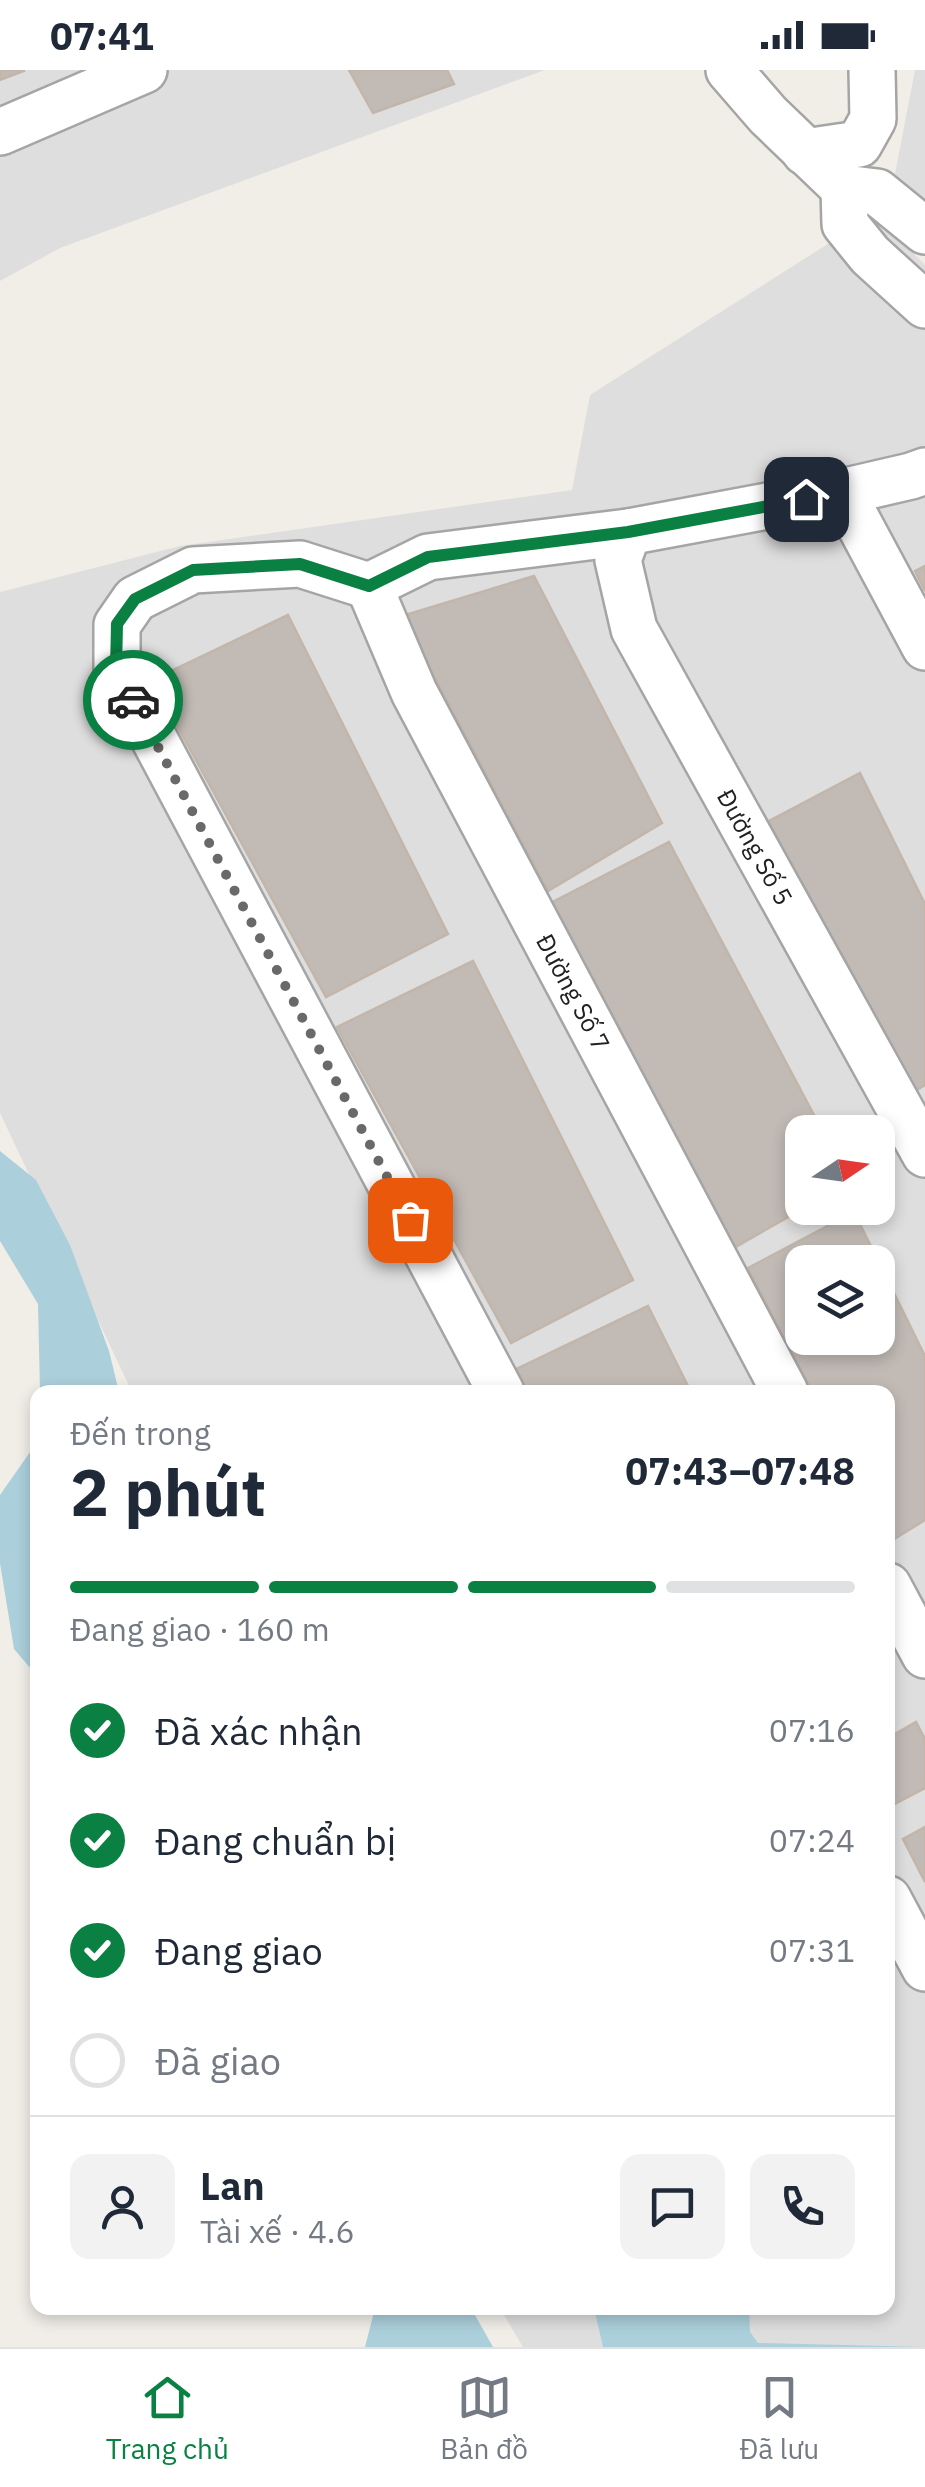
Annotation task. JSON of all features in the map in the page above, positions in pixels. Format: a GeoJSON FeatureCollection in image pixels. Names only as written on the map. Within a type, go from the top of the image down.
{"type":"FeatureCollection","features":[{"type":"Feature","properties":{"kind":"street"},"geometry":{"type":"LineString","coordinates":[[0,132],[144,70]]}},
{"type":"Feature","properties":{"kind":"street"},"geometry":{"type":"LineString","coordinates":[[729,70],[768,115],[844,188],[877,192],[925,231]]}},
{"type":"Feature","properties":{"kind":"street"},"geometry":{"type":"LineString","coordinates":[[805,152],[858,144],[874,120],[872,70]]}},
{"type":"Feature","properties":{"kind":"street"},"geometry":{"type":"LineString","coordinates":[[844,188],[845,224],[870,255],[925,305]]}},
{"type":"Feature","properties":{"kind":"street"},"geometry":{"type":"LineString","coordinates":[[497,1385],[116,669],[117,624],[135,599],[193,570],[300,564],[369,586],[428,557],[628,532],[842,492],[925,471]]}},
{"type":"Feature","properties":{"kind":"street"},"geometry":{"type":"LineString","coordinates":[[842,492],[925,647]]}},
{"type":"Feature","properties":{"kind":"street","name":"Đường Số 5"},"geometry":{"type":"LineString","coordinates":[[628,532],[618,560],[634,629],[925,1154]]}},
{"type":"Feature","properties":{"kind":"street","name":"Đường Số 7"},"geometry":{"type":"LineString","coordinates":[[369,586],[414,692],[781,1385]]}},
{"type":"Feature","properties":{"kind":"street"},"geometry":{"type":"LineString","coordinates":[[895,1912],[925,1968]]}},
{"type":"Feature","properties":{"kind":"shaded area"},"geometry":{"type":"Polygon","coordinates":[[[0,70],[545,70],[60,248],[0,281],[0,70]]]}},
{"type":"Feature","properties":{"kind":"shaded area"},"geometry":{"type":"Polygon","coordinates":[[[915,70],[925,70],[925,243],[889,205],[915,70]]]}},
{"type":"Feature","properties":{"kind":"shaded area"},"geometry":{"type":"Polygon","coordinates":[[[875,214],[925,265],[925,2347],[523,2347],[504,2315],[895,2315],[895,1385],[129,1385],[0,1113],[0,592],[180,546],[572,490],[590,395],[875,214]]]}},
{"type":"Feature","properties":{"kind":"water"},"geometry":{"type":"Polygon","coordinates":[[[0,1151],[36,1180],[70,1245],[109,1351],[117,1385],[40,1385],[38,1304],[0,1241],[0,1151]]]}},
{"type":"Feature","properties":{"kind":"water"},"geometry":{"type":"Polygon","coordinates":[[[30,1452],[30,1668],[14,1649],[0,1563],[0,1495],[30,1452]]]}},
{"type":"Feature","properties":{"kind":"water"},"geometry":{"type":"Polygon","coordinates":[[[373,2315],[475,2315],[493,2347],[365,2347],[373,2315]]]}},
{"type":"Feature","properties":{"kind":"water"},"geometry":{"type":"Polygon","coordinates":[[[596,2315],[749,2315],[750,2332],[758,2343],[925,2347],[603,2347],[596,2315]]]}},
{"type":"Feature","properties":{"kind":"building"},"geometry":{"type":"Polygon","coordinates":[[[0,70],[24,70],[24,71],[0,80],[0,70]]]}},
{"type":"Feature","properties":{"kind":"building"},"geometry":{"type":"Polygon","coordinates":[[[349,70],[447,70],[454,84],[373,113],[349,70]]]}},
{"type":"Feature","properties":{"kind":"building"},"geometry":{"type":"Polygon","coordinates":[[[925,566],[925,591],[915,571],[925,566]]]}},
{"type":"Feature","properties":{"kind":"building"},"geometry":{"type":"Polygon","coordinates":[[[534,576],[662,823],[548,891],[402,616],[534,576]]]}},
{"type":"Feature","properties":{"kind":"building"},"geometry":{"type":"Polygon","coordinates":[[[288,615],[448,934],[326,997],[152,680],[288,615]]]}},
{"type":"Feature","properties":{"kind":"building"},"geometry":{"type":"Polygon","coordinates":[[[860,773],[925,904],[925,1085],[897,1102],[754,829],[860,773]]]}},
{"type":"Feature","properties":{"kind":"building"},"geometry":{"type":"Polygon","coordinates":[[[669,842],[814,1115],[785,1115],[785,1219],[732,1249],[539,909],[669,842]]]}},
{"type":"Feature","properties":{"kind":"building"},"geometry":{"type":"Polygon","coordinates":[[[473,961],[633,1280],[511,1343],[337,1027],[473,961]]]}},
{"type":"Feature","properties":{"kind":"building"},"geometry":{"type":"Polygon","coordinates":[[[829,1225],[860,1225],[870,1245],[792,1245],[829,1225]]]}},
{"type":"Feature","properties":{"kind":"building"},"geometry":{"type":"Polygon","coordinates":[[[785,1248],[785,1339],[748,1268],[785,1248]]]}},
{"type":"Feature","properties":{"kind":"building"},"geometry":{"type":"Polygon","coordinates":[[[895,1295],[925,1356],[925,1520],[895,1539],[895,1385],[809,1385],[794,1355],[895,1355],[895,1295]]]}},
{"type":"Feature","properties":{"kind":"building"},"geometry":{"type":"Polygon","coordinates":[[[648,1306],[688,1385],[520,1385],[512,1371],[648,1306]]]}},
{"type":"Feature","properties":{"kind":"building"},"geometry":{"type":"Polygon","coordinates":[[[916,1722],[925,1739],[925,1788],[895,1804],[895,1734],[916,1722]]]}},
{"type":"Feature","properties":{"kind":"building"},"geometry":{"type":"Polygon","coordinates":[[[925,1827],[925,1882],[903,1839],[925,1827]]]}},
{"type":"Feature","properties":{"kind":"way so far"},"geometry":{"type":"LineString","coordinates":[[133,700],[410,1220]]}},
{"type":"Feature","properties":{"kind":"route"},"geometry":{"type":"LineString","coordinates":[[133,700],[116,669],[117,624],[135,599],[193,570],[300,564],[369,586],[428,557],[628,532],[806,499]]}}]}
